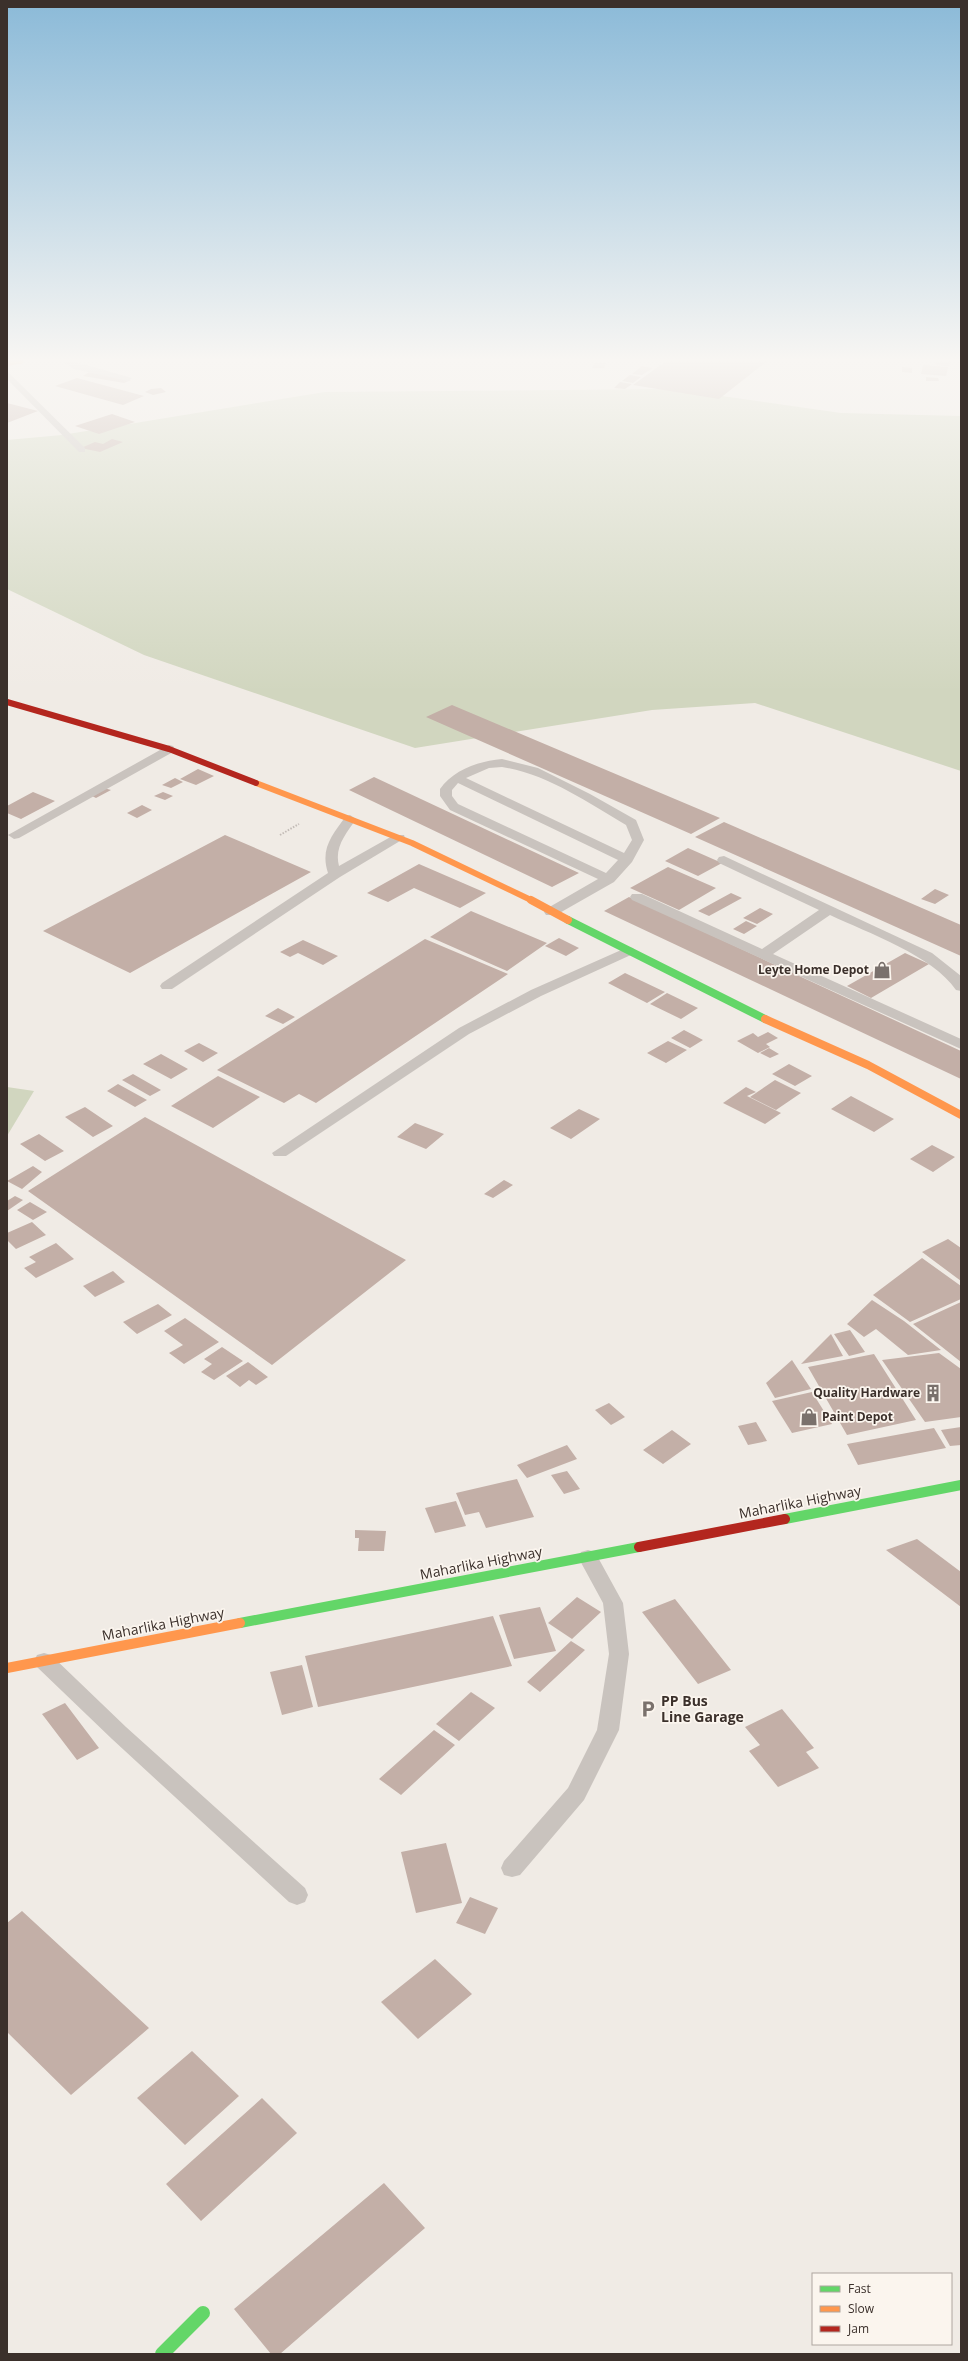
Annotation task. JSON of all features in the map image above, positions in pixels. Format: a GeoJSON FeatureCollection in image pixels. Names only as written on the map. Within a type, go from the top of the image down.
{"type":"FeatureCollection","features":[{"type":"Feature","properties":{"kind":"street"},"geometry":{"type":"LineString","coordinates":[[7,702],[169,749],[400,838],[509,888],[551,912],[726,1001],[868,1065],[961,1115]]}},
{"type":"Feature","properties":{"kind":"street","name":"Maharlika Highway"},"geometry":{"type":"LineString","coordinates":[[7,1668],[961,1485]]}},
{"type":"Feature","properties":{"kind":"street"},"geometry":{"type":"LineString","coordinates":[[162,2354],[204,2313]]}},
{"type":"Feature","properties":{"kind":"lane"},"geometry":{"type":"LineString","coordinates":[[14,835],[169,749]]}},
{"type":"Feature","properties":{"kind":"lane"},"geometry":{"type":"LineString","coordinates":[[551,912],[609,879],[628,859],[638,840],[632,823],[578,793],[526,767],[502,763],[486,765],[456,778],[446,789],[446,796],[454,807],[609,879]]}},
{"type":"Feature","properties":{"kind":"lane"},"geometry":{"type":"LineString","coordinates":[[456,778],[628,859]]}},
{"type":"Feature","properties":{"kind":"lane"},"geometry":{"type":"LineString","coordinates":[[335,874],[330,861],[330,854],[350,819]]}},
{"type":"Feature","properties":{"kind":"lane"},"geometry":{"type":"LineString","coordinates":[[167,986],[335,874],[400,838]]}},
{"type":"Feature","properties":{"kind":"lane"},"geometry":{"type":"LineString","coordinates":[[724,860],[927,956],[956,979],[961,987]]}},
{"type":"Feature","properties":{"kind":"lane"},"geometry":{"type":"LineString","coordinates":[[637,897],[961,1044]]}},
{"type":"Feature","properties":{"kind":"lane"},"geometry":{"type":"LineString","coordinates":[[763,955],[830,909]]}},
{"type":"Feature","properties":{"kind":"lane"},"geometry":{"type":"LineString","coordinates":[[280,1153],[464,1031],[536,993],[628,951]]}},
{"type":"Feature","properties":{"kind":"lane"},"geometry":{"type":"LineString","coordinates":[[512,1868],[576,1794],[608,1730],[619,1654],[613,1603],[588,1557]]}},
{"type":"Feature","properties":{"kind":"lane"},"geometry":{"type":"LineString","coordinates":[[44,1661],[125,1738],[297,1895]]}},
{"type":"Feature","properties":{"kind":"green space"},"geometry":{"type":"Polygon","coordinates":[[[7,471],[961,471],[961,771],[755,703],[652,710],[415,748],[144,655],[7,589],[7,471]]]}},
{"type":"Feature","properties":{"kind":"green space"},"geometry":{"type":"Polygon","coordinates":[[[7,1087],[34,1091],[7,1136],[7,1087]]]}},
{"type":"Feature","properties":{"kind":"building"},"geometry":{"type":"Polygon","coordinates":[[[452,705],[720,818],[691,834],[426,717],[452,705]]]}},
{"type":"Feature","properties":{"kind":"building"},"geometry":{"type":"Polygon","coordinates":[[[198,769],[214,776],[196,785],[180,779],[198,769]]]}},
{"type":"Feature","properties":{"kind":"building"},"geometry":{"type":"Polygon","coordinates":[[[374,777],[579,873],[552,887],[349,790],[374,777]]]}},
{"type":"Feature","properties":{"kind":"building"},"geometry":{"type":"Polygon","coordinates":[[[175,778],[183,782],[171,788],[162,785],[175,778]]]}},
{"type":"Feature","properties":{"kind":"building"},"geometry":{"type":"Polygon","coordinates":[[[104,788],[111,790],[96,798],[90,795],[104,788]]]}},
{"type":"Feature","properties":{"kind":"building"},"geometry":{"type":"Polygon","coordinates":[[[33,792],[55,801],[21,819],[7,813],[7,806],[33,792]]]}},
{"type":"Feature","properties":{"kind":"building"},"geometry":{"type":"Polygon","coordinates":[[[163,792],[173,796],[165,800],[154,796],[163,792]]]}},
{"type":"Feature","properties":{"kind":"building"},"geometry":{"type":"Polygon","coordinates":[[[142,805],[152,810],[137,818],[127,813],[142,805]]]}},
{"type":"Feature","properties":{"kind":"building"},"geometry":{"type":"Polygon","coordinates":[[[724,822],[961,925],[961,956],[695,837],[724,822]]]}},
{"type":"Feature","properties":{"kind":"building"},"geometry":{"type":"Polygon","coordinates":[[[225,835],[311,872],[130,973],[43,931],[225,835]]]}},
{"type":"Feature","properties":{"kind":"building"},"geometry":{"type":"Polygon","coordinates":[[[688,848],[722,863],[698,876],[665,861],[688,848]]]}},
{"type":"Feature","properties":{"kind":"building"},"geometry":{"type":"Polygon","coordinates":[[[419,864],[486,893],[460,908],[414,888],[388,902],[367,893],[419,864]]]}},
{"type":"Feature","properties":{"kind":"building"},"geometry":{"type":"Polygon","coordinates":[[[668,867],[716,888],[679,910],[630,888],[668,867]]]}},
{"type":"Feature","properties":{"kind":"building"},"geometry":{"type":"Polygon","coordinates":[[[935,889],[949,895],[935,904],[921,899],[935,889]]]}},
{"type":"Feature","properties":{"kind":"building"},"geometry":{"type":"Polygon","coordinates":[[[731,893],[742,898],[709,916],[698,911],[731,893]]]}},
{"type":"Feature","properties":{"kind":"building"},"geometry":{"type":"Polygon","coordinates":[[[629,897],[961,1051],[961,1079],[604,911],[629,897]]]}},
{"type":"Feature","properties":{"kind":"building"},"geometry":{"type":"Polygon","coordinates":[[[760,908],[773,914],[757,924],[743,918],[760,908]]]}},
{"type":"Feature","properties":{"kind":"building"},"geometry":{"type":"Polygon","coordinates":[[[471,911],[547,943],[507,971],[430,937],[471,911]]]}},
{"type":"Feature","properties":{"kind":"building"},"geometry":{"type":"Polygon","coordinates":[[[746,921],[757,926],[744,934],[733,929],[746,921]]]}},
{"type":"Feature","properties":{"kind":"building"},"geometry":{"type":"Polygon","coordinates":[[[559,938],[579,948],[566,956],[545,946],[559,938]]]}},
{"type":"Feature","properties":{"kind":"building"},"geometry":{"type":"Polygon","coordinates":[[[425,939],[508,974],[316,1103],[299,1094],[284,1103],[217,1070],[425,939]]]}},
{"type":"Feature","properties":{"kind":"building"},"geometry":{"type":"Polygon","coordinates":[[[303,940],[338,956],[323,965],[298,953],[290,957],[280,952],[303,940]]]}},
{"type":"Feature","properties":{"kind":"building"},"geometry":{"type":"Polygon","coordinates":[[[905,953],[929,964],[871,998],[847,986],[905,953]]]}},
{"type":"Feature","properties":{"kind":"building"},"geometry":{"type":"Polygon","coordinates":[[[625,973],[665,992],[647,1003],[608,983],[625,973]]]}},
{"type":"Feature","properties":{"kind":"building"},"geometry":{"type":"Polygon","coordinates":[[[667,993],[698,1008],[681,1019],[650,1004],[667,993]]]}},
{"type":"Feature","properties":{"kind":"building"},"geometry":{"type":"Polygon","coordinates":[[[278,1008],[295,1017],[283,1024],[265,1016],[278,1008]]]}},
{"type":"Feature","properties":{"kind":"building"},"geometry":{"type":"Polygon","coordinates":[[[684,1030],[703,1040],[690,1048],[671,1038],[684,1030]]]}},
{"type":"Feature","properties":{"kind":"building"},"geometry":{"type":"Polygon","coordinates":[[[768,1032],[778,1038],[766,1044],[770,1047],[758,1053],[737,1041],[753,1033],[758,1037],[768,1032]]]}},
{"type":"Feature","properties":{"kind":"building"},"geometry":{"type":"Polygon","coordinates":[[[668,1041],[687,1050],[666,1063],[647,1053],[668,1041]]]}},
{"type":"Feature","properties":{"kind":"building"},"geometry":{"type":"Polygon","coordinates":[[[199,1043],[218,1053],[203,1062],[184,1051],[199,1043]]]}},
{"type":"Feature","properties":{"kind":"building"},"geometry":{"type":"Polygon","coordinates":[[[769,1048],[779,1054],[770,1058],[760,1053],[769,1048]]]}},
{"type":"Feature","properties":{"kind":"building"},"geometry":{"type":"Polygon","coordinates":[[[161,1054],[188,1069],[171,1079],[143,1064],[161,1054]]]}},
{"type":"Feature","properties":{"kind":"building"},"geometry":{"type":"Polygon","coordinates":[[[789,1064],[812,1076],[795,1086],[772,1074],[789,1064]]]}},
{"type":"Feature","properties":{"kind":"building"},"geometry":{"type":"Polygon","coordinates":[[[133,1074],[161,1090],[150,1096],[122,1080],[133,1074]]]}},
{"type":"Feature","properties":{"kind":"building"},"geometry":{"type":"Polygon","coordinates":[[[218,1076],[260,1097],[213,1128],[171,1106],[218,1076]]]}},
{"type":"Feature","properties":{"kind":"building"},"geometry":{"type":"Polygon","coordinates":[[[775,1080],[801,1093],[776,1110],[750,1097],[775,1080]]]}},
{"type":"Feature","properties":{"kind":"building"},"geometry":{"type":"Polygon","coordinates":[[[118,1084],[147,1100],[135,1107],[107,1091],[118,1084]]]}},
{"type":"Feature","properties":{"kind":"building"},"geometry":{"type":"Polygon","coordinates":[[[746,1087],[756,1092],[747,1096],[781,1113],[765,1124],[723,1103],[746,1087]]]}},
{"type":"Feature","properties":{"kind":"building"},"geometry":{"type":"Polygon","coordinates":[[[851,1096],[894,1119],[874,1132],[831,1109],[851,1096]]]}},
{"type":"Feature","properties":{"kind":"building"},"geometry":{"type":"Polygon","coordinates":[[[85,1107],[113,1126],[93,1137],[65,1117],[85,1107]]]}},
{"type":"Feature","properties":{"kind":"building"},"geometry":{"type":"Polygon","coordinates":[[[579,1109],[600,1119],[571,1139],[550,1128],[579,1109]]]}},
{"type":"Feature","properties":{"kind":"building"},"geometry":{"type":"Polygon","coordinates":[[[145,1117],[406,1260],[272,1365],[28,1191],[145,1117]]]}},
{"type":"Feature","properties":{"kind":"building"},"geometry":{"type":"Polygon","coordinates":[[[415,1123],[444,1134],[426,1149],[397,1137],[415,1123]]]}},
{"type":"Feature","properties":{"kind":"building"},"geometry":{"type":"Polygon","coordinates":[[[39,1134],[64,1151],[45,1161],[20,1144],[39,1134]]]}},
{"type":"Feature","properties":{"kind":"building"},"geometry":{"type":"Polygon","coordinates":[[[932,1145],[955,1157],[933,1172],[910,1159],[932,1145]]]}},
{"type":"Feature","properties":{"kind":"building"},"geometry":{"type":"Polygon","coordinates":[[[33,1166],[42,1172],[22,1189],[7,1181],[33,1166]]]}},
{"type":"Feature","properties":{"kind":"building"},"geometry":{"type":"Polygon","coordinates":[[[504,1180],[513,1185],[493,1198],[484,1194],[504,1180]]]}},
{"type":"Feature","properties":{"kind":"building"},"geometry":{"type":"Polygon","coordinates":[[[15,1196],[23,1200],[7,1211],[7,1201],[15,1196]]]}},
{"type":"Feature","properties":{"kind":"building"},"geometry":{"type":"Polygon","coordinates":[[[30,1202],[47,1212],[33,1220],[17,1210],[30,1202]]]}},
{"type":"Feature","properties":{"kind":"building"},"geometry":{"type":"Polygon","coordinates":[[[32,1222],[46,1235],[16,1249],[7,1240],[7,1233],[32,1222]]]}},
{"type":"Feature","properties":{"kind":"building"},"geometry":{"type":"Polygon","coordinates":[[[948,1239],[961,1248],[961,1281],[922,1252],[948,1239]]]}},
{"type":"Feature","properties":{"kind":"building"},"geometry":{"type":"Polygon","coordinates":[[[56,1243],[74,1259],[36,1278],[24,1268],[36,1262],[29,1257],[56,1243]]]}},
{"type":"Feature","properties":{"kind":"building"},"geometry":{"type":"Polygon","coordinates":[[[922,1258],[961,1286],[961,1299],[910,1322],[873,1295],[922,1258]]]}},
{"type":"Feature","properties":{"kind":"building"},"geometry":{"type":"Polygon","coordinates":[[[113,1271],[125,1282],[95,1297],[83,1286],[113,1271]]]}},
{"type":"Feature","properties":{"kind":"building"},"geometry":{"type":"Polygon","coordinates":[[[872,1300],[904,1321],[941,1350],[908,1355],[876,1329],[864,1337],[847,1324],[872,1300]]]}},
{"type":"Feature","properties":{"kind":"building"},"geometry":{"type":"Polygon","coordinates":[[[961,1302],[961,1362],[913,1324],[961,1302]]]}},
{"type":"Feature","properties":{"kind":"building"},"geometry":{"type":"Polygon","coordinates":[[[158,1304],[172,1315],[137,1334],[123,1322],[158,1304]]]}},
{"type":"Feature","properties":{"kind":"building"},"geometry":{"type":"Polygon","coordinates":[[[185,1318],[219,1342],[184,1364],[169,1353],[183,1345],[164,1331],[185,1318]]]}},
{"type":"Feature","properties":{"kind":"building"},"geometry":{"type":"Polygon","coordinates":[[[850,1330],[865,1352],[849,1356],[834,1334],[850,1330]]]}},
{"type":"Feature","properties":{"kind":"building"},"geometry":{"type":"Polygon","coordinates":[[[831,1334],[843,1356],[801,1364],[831,1334]]]}},
{"type":"Feature","properties":{"kind":"building"},"geometry":{"type":"Polygon","coordinates":[[[222,1347],[243,1361],[214,1380],[201,1372],[212,1364],[204,1359],[222,1347]]]}},
{"type":"Feature","properties":{"kind":"building","name":"Quality Hardware"},"geometry":{"type":"Polygon","coordinates":[[[939,1353],[961,1369],[961,1417],[925,1422],[882,1360],[939,1353]]]}},
{"type":"Feature","properties":{"kind":"building"},"geometry":{"type":"Polygon","coordinates":[[[874,1354],[916,1420],[847,1435],[808,1367],[874,1354]]]}},
{"type":"Feature","properties":{"kind":"building"},"geometry":{"type":"Polygon","coordinates":[[[792,1360],[811,1389],[775,1398],[766,1383],[792,1360]]]}},
{"type":"Feature","properties":{"kind":"building"},"geometry":{"type":"Polygon","coordinates":[[[248,1362],[268,1377],[256,1385],[249,1380],[240,1387],[226,1376],[248,1362]]]}},
{"type":"Feature","properties":{"kind":"building"},"geometry":{"type":"Polygon","coordinates":[[[812,1392],[832,1424],[792,1433],[772,1401],[812,1392]]]}},
{"type":"Feature","properties":{"kind":"building"},"geometry":{"type":"Polygon","coordinates":[[[609,1403],[625,1417],[611,1425],[595,1410],[609,1403]]]}},
{"type":"Feature","properties":{"kind":"building"},"geometry":{"type":"Polygon","coordinates":[[[756,1422],[767,1441],[748,1445],[738,1426],[756,1422]]]}},
{"type":"Feature","properties":{"kind":"building"},"geometry":{"type":"Polygon","coordinates":[[[961,1427],[961,1445],[950,1446],[941,1430],[961,1427]]]}},
{"type":"Feature","properties":{"kind":"building"},"geometry":{"type":"Polygon","coordinates":[[[934,1428],[946,1448],[858,1465],[847,1444],[934,1428]]]}},
{"type":"Feature","properties":{"kind":"building"},"geometry":{"type":"Polygon","coordinates":[[[672,1430],[691,1444],[663,1464],[643,1450],[672,1430]]]}},
{"type":"Feature","properties":{"kind":"building"},"geometry":{"type":"Polygon","coordinates":[[[567,1445],[577,1459],[527,1478],[517,1465],[567,1445]]]}},
{"type":"Feature","properties":{"kind":"building"},"geometry":{"type":"Polygon","coordinates":[[[567,1471],[580,1489],[564,1494],[551,1475],[567,1471]]]}},
{"type":"Feature","properties":{"kind":"building"},"geometry":{"type":"Polygon","coordinates":[[[517,1479],[534,1517],[486,1528],[479,1512],[465,1515],[456,1493],[517,1479]]]}},
{"type":"Feature","properties":{"kind":"building"},"geometry":{"type":"Polygon","coordinates":[[[456,1501],[466,1526],[435,1533],[425,1508],[456,1501]]]}},
{"type":"Feature","properties":{"kind":"building"},"geometry":{"type":"Polygon","coordinates":[[[355,1530],[386,1531],[384,1551],[358,1551],[359,1538],[355,1538],[355,1530]]]}},
{"type":"Feature","properties":{"kind":"building"},"geometry":{"type":"Polygon","coordinates":[[[917,1539],[961,1572],[961,1607],[886,1550],[917,1539]]]}},
{"type":"Feature","properties":{"kind":"building"},"geometry":{"type":"Polygon","coordinates":[[[577,1597],[601,1612],[572,1639],[548,1623],[577,1597]]]}},
{"type":"Feature","properties":{"kind":"building"},"geometry":{"type":"Polygon","coordinates":[[[675,1599],[731,1670],[698,1684],[642,1612],[675,1599]]]}},
{"type":"Feature","properties":{"kind":"building"},"geometry":{"type":"Polygon","coordinates":[[[540,1607],[556,1651],[514,1659],[499,1615],[540,1607]]]}},
{"type":"Feature","properties":{"kind":"building"},"geometry":{"type":"Polygon","coordinates":[[[493,1616],[512,1666],[318,1707],[305,1656],[493,1616]]]}},
{"type":"Feature","properties":{"kind":"building"},"geometry":{"type":"Polygon","coordinates":[[[571,1641],[585,1650],[540,1692],[527,1682],[571,1641]]]}},
{"type":"Feature","properties":{"kind":"building"},"geometry":{"type":"Polygon","coordinates":[[[302,1665],[313,1707],[282,1715],[270,1672],[302,1665]]]}},
{"type":"Feature","properties":{"kind":"building"},"geometry":{"type":"Polygon","coordinates":[[[471,1692],[495,1708],[459,1741],[436,1724],[471,1692]]]}},
{"type":"Feature","properties":{"kind":"building"},"geometry":{"type":"Polygon","coordinates":[[[65,1703],[99,1748],[77,1760],[42,1714],[65,1703]]]}},
{"type":"Feature","properties":{"kind":"building"},"geometry":{"type":"Polygon","coordinates":[[[782,1709],[814,1748],[806,1752],[819,1768],[778,1787],[749,1751],[760,1745],[745,1727],[782,1709]]]}},
{"type":"Feature","properties":{"kind":"building"},"geometry":{"type":"Polygon","coordinates":[[[434,1730],[455,1745],[401,1795],[379,1779],[434,1730]]]}},
{"type":"Feature","properties":{"kind":"building"},"geometry":{"type":"Polygon","coordinates":[[[446,1843],[462,1903],[416,1913],[401,1852],[446,1843]]]}},
{"type":"Feature","properties":{"kind":"building"},"geometry":{"type":"Polygon","coordinates":[[[470,1897],[498,1908],[485,1934],[456,1923],[470,1897]]]}},
{"type":"Feature","properties":{"kind":"building"},"geometry":{"type":"Polygon","coordinates":[[[22,1911],[149,2028],[71,2095],[7,2032],[7,1923],[22,1911]]]}},
{"type":"Feature","properties":{"kind":"building"},"geometry":{"type":"Polygon","coordinates":[[[435,1959],[472,1994],[418,2039],[381,2002],[435,1959]]]}},
{"type":"Feature","properties":{"kind":"building"},"geometry":{"type":"Polygon","coordinates":[[[192,2051],[239,2096],[185,2145],[137,2098],[192,2051]]]}},
{"type":"Feature","properties":{"kind":"building"},"geometry":{"type":"Polygon","coordinates":[[[262,2098],[297,2133],[201,2221],[166,2184],[262,2098]]]}},
{"type":"Feature","properties":{"kind":"building"},"geometry":{"type":"Polygon","coordinates":[[[384,2183],[425,2228],[280,2354],[271,2354],[234,2309],[384,2183]]]}},
{"type":"Feature","properties":{"kind":"traffic: fast"},"geometry":{"type":"LineString","coordinates":[[568,920],[765,1019]]}},
{"type":"Feature","properties":{"kind":"traffic: fast"},"geometry":{"type":"LineString","coordinates":[[785,1519],[961,1485]]}},
{"type":"Feature","properties":{"kind":"traffic: fast"},"geometry":{"type":"LineString","coordinates":[[240,1623],[639,1547]]}},
{"type":"Feature","properties":{"kind":"traffic: fast"},"geometry":{"type":"LineString","coordinates":[[162,2354],[203,2313]]}},
{"type":"Feature","properties":{"kind":"traffic: slow"},"geometry":{"type":"LineString","coordinates":[[256,783],[412,843],[509,888],[568,920]]}},
{"type":"Feature","properties":{"kind":"traffic: slow"},"geometry":{"type":"LineString","coordinates":[[765,1019],[868,1065],[961,1115]]}},
{"type":"Feature","properties":{"kind":"traffic: slow"},"geometry":{"type":"LineString","coordinates":[[7,1668],[240,1623]]}},
{"type":"Feature","properties":{"kind":"traffic: jam"},"geometry":{"type":"LineString","coordinates":[[7,702],[169,749],[256,783]]}},
{"type":"Feature","properties":{"kind":"traffic: jam"},"geometry":{"type":"LineString","coordinates":[[639,1547],[785,1519]]}},
{"type":"Feature","properties":{"kind":"place","name":"Leyte Home Depot"},"geometry":{"type":"Point","coordinates":[882,970]}},
{"type":"Feature","properties":{"kind":"place","name":"Quality Hardware"},"geometry":{"type":"Point","coordinates":[933,1393]}},
{"type":"Feature","properties":{"kind":"place","name":"Paint Depot"},"geometry":{"type":"Point","coordinates":[809,1417]}},
{"type":"Feature","properties":{"kind":"place","name":"PP Bus Line Garage"},"geometry":{"type":"Point","coordinates":[648,1709]}}]}
